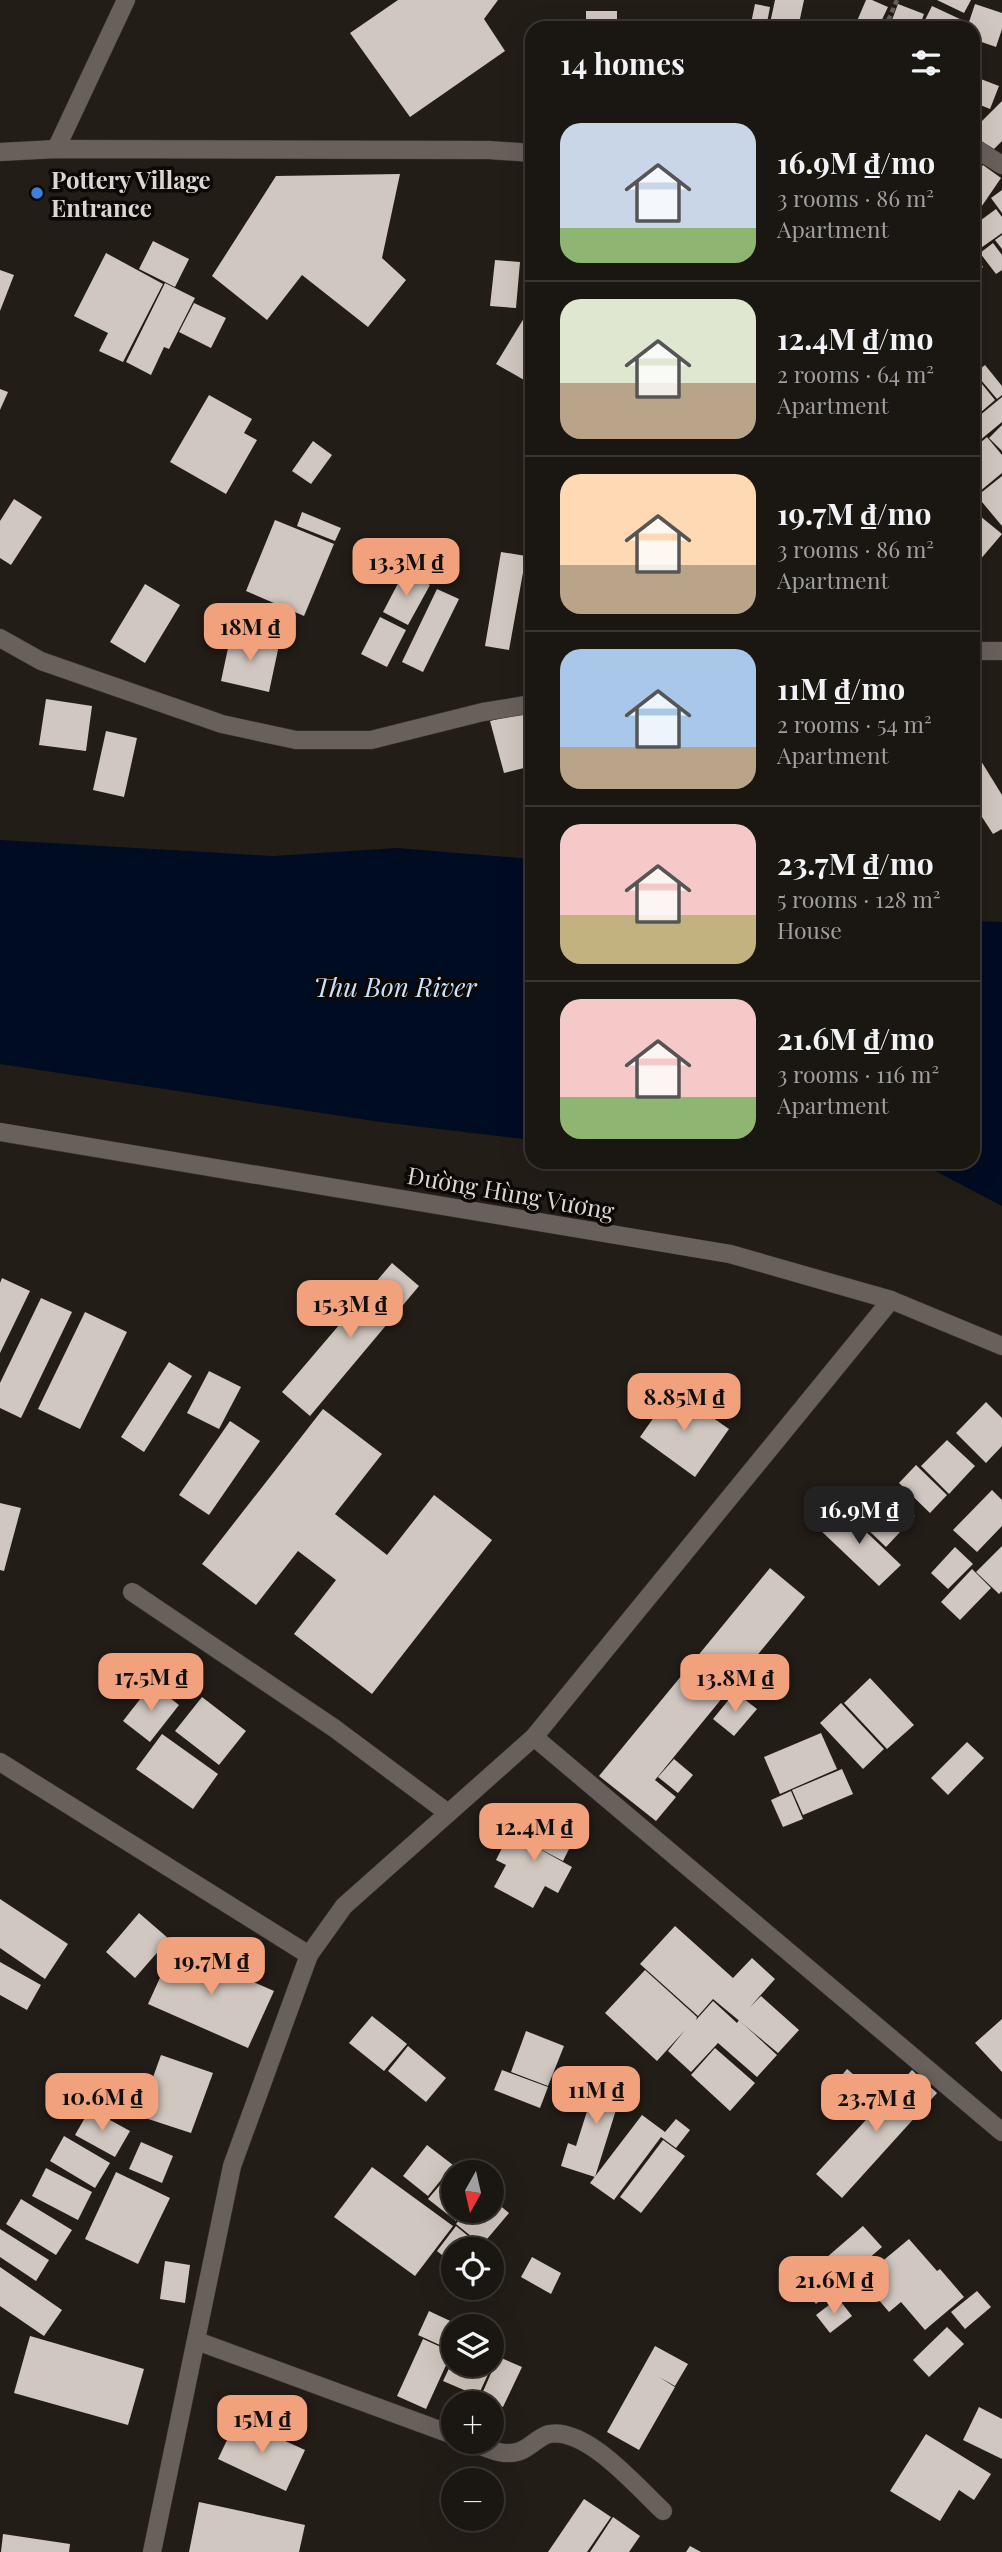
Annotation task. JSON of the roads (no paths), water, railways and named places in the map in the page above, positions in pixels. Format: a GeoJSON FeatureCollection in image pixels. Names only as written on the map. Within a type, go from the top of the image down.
{"type":"FeatureCollection","features":[{"type":"Feature","properties":{"kind":"street"},"geometry":{"type":"LineString","coordinates":[[56,149],[125,0]]}},
{"type":"Feature","properties":{"kind":"street"},"geometry":{"type":"LineString","coordinates":[[0,152],[56,149],[489,150],[525,153]]}},
{"type":"Feature","properties":{"kind":"street"},"geometry":{"type":"LineString","coordinates":[[980,151],[1002,164]]}},
{"type":"Feature","properties":{"kind":"street"},"geometry":{"type":"LineString","coordinates":[[0,638],[41,661],[222,724],[296,740],[372,740],[483,712],[525,706]]}},
{"type":"Feature","properties":{"kind":"street"},"geometry":{"type":"LineString","coordinates":[[980,651],[1002,651]]}},
{"type":"Feature","properties":{"kind":"street","name":"Đường Hùng Vương"},"geometry":{"type":"LineString","coordinates":[[0,1132],[730,1254],[891,1300],[1002,1346]]}},
{"type":"Feature","properties":{"kind":"street"},"geometry":{"type":"LineString","coordinates":[[152,2552],[232,2166],[309,1955],[344,1906],[534,1737],[891,1300]]}},
{"type":"Feature","properties":{"kind":"street"},"geometry":{"type":"LineString","coordinates":[[132,1592],[334,1728],[448,1813]]}},
{"type":"Feature","properties":{"kind":"street"},"geometry":{"type":"LineString","coordinates":[[534,1737],[1002,2132]]}},
{"type":"Feature","properties":{"kind":"street"},"geometry":{"type":"LineString","coordinates":[[0,1762],[309,1955]]}},
{"type":"Feature","properties":{"kind":"street"},"geometry":{"type":"LineString","coordinates":[[197,2341],[441,2431]]}},
{"type":"Feature","properties":{"kind":"street"},"geometry":{"type":"LineString","coordinates":[[504,2453],[521,2451],[547,2434],[562,2434],[580,2440],[598,2451],[663,2511]]}},
{"type":"Feature","properties":{"kind":"water","name":"Thu Bon River"},"geometry":{"type":"Polygon","coordinates":[[[0,840],[273,856],[397,848],[525,858],[525,1139],[381,1122],[0,1064],[0,840]]]}},
{"type":"Feature","properties":{"kind":"water"},"geometry":{"type":"Polygon","coordinates":[[[980,921],[1002,922],[1002,1206],[931,1169],[980,1169],[980,921]]]}},
{"type":"Feature","properties":{"kind":"place","name":"Pottery Village Entrance"},"geometry":{"type":"Point","coordinates":[37,193]}}]}
